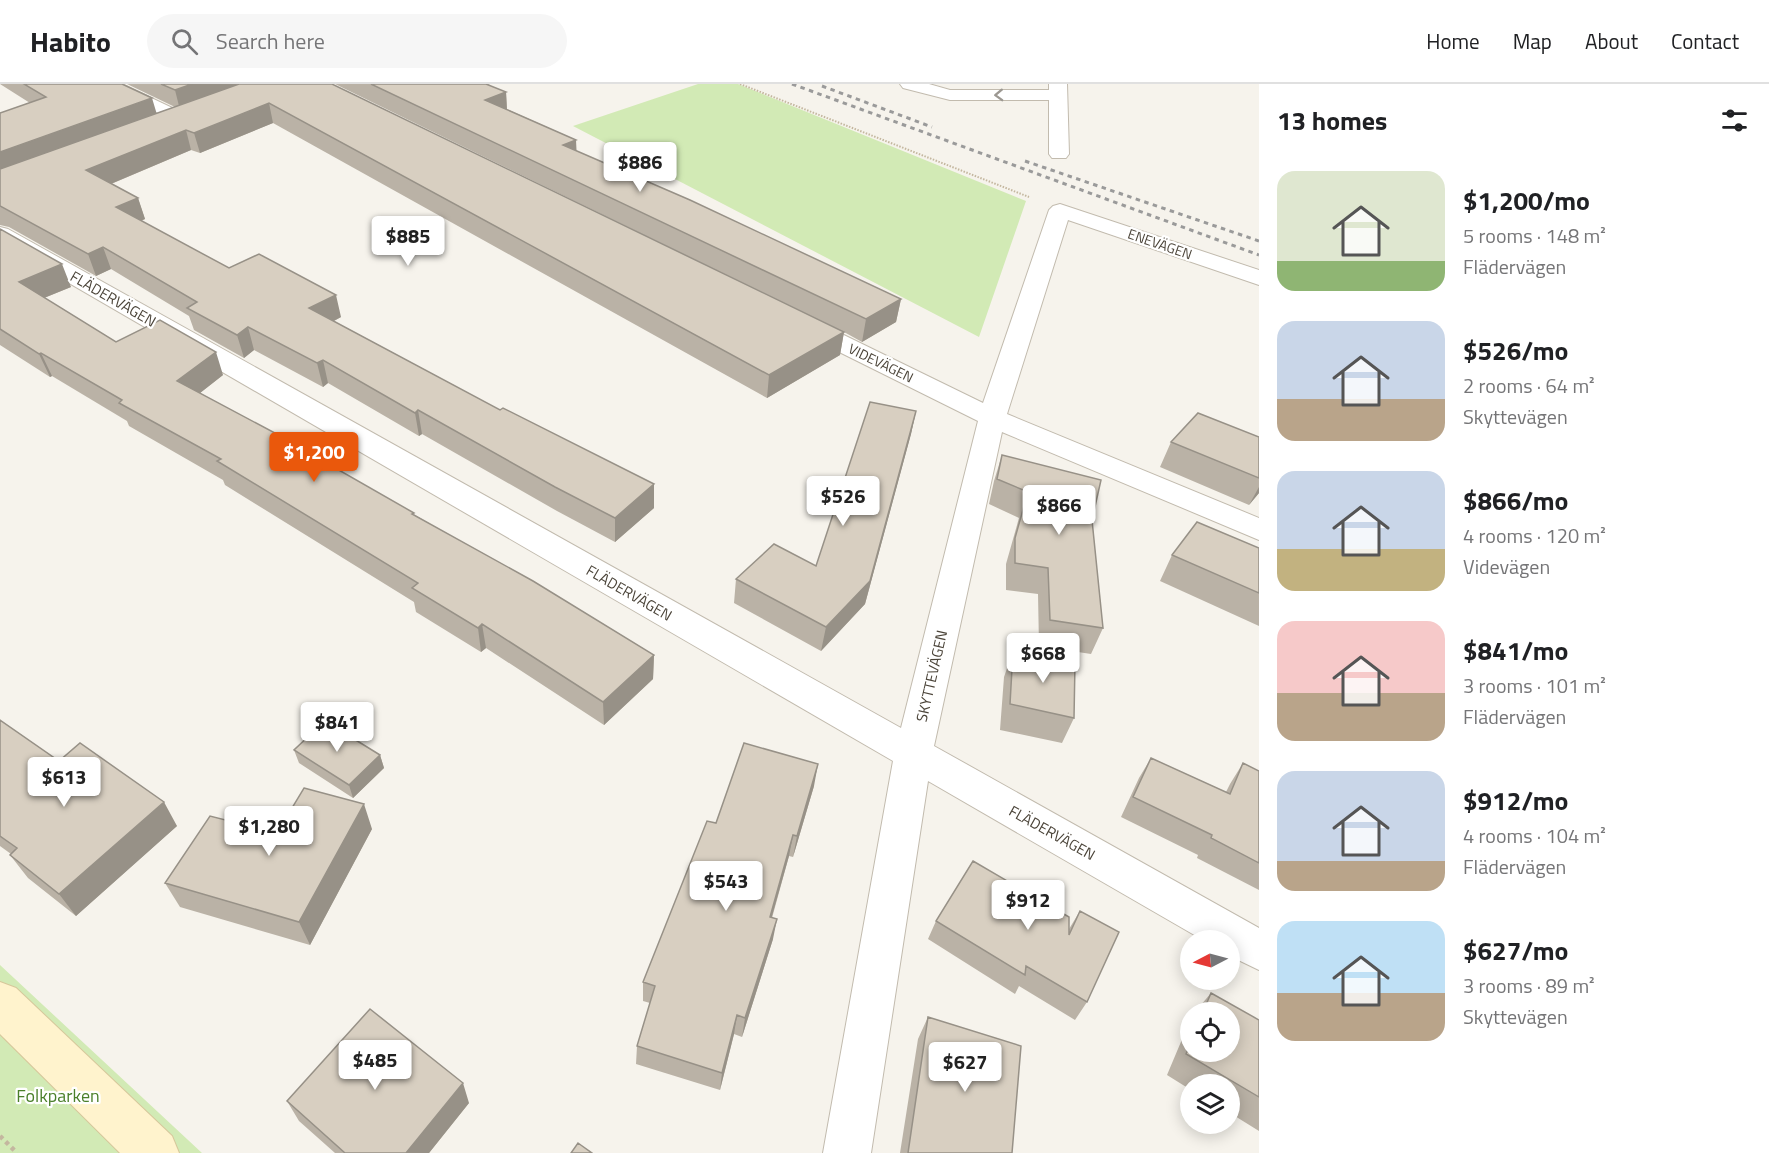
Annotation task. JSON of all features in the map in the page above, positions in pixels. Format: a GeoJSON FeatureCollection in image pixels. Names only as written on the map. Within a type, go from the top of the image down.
{"type":"FeatureCollection","features":[{"type":"Feature","properties":{"kind":"street"},"geometry":{"type":"LineString","coordinates":[[108,84],[179,118]]}},
{"type":"Feature","properties":{"kind":"street"},"geometry":{"type":"LineString","coordinates":[[909,84],[950,95],[1058,90],[1059,154]]}},
{"type":"Feature","properties":{"kind":"street"},"geometry":{"type":"LineString","coordinates":[[157,126],[200,110]]}},
{"type":"Feature","properties":{"kind":"street","name":"ENEVÄGEN"},"geometry":{"type":"LineString","coordinates":[[1060,210],[1259,278]]}},
{"type":"Feature","properties":{"kind":"street","name":"SKYTTEVÄGEN"},"geometry":{"type":"LineString","coordinates":[[847,1153],[913,755],[992,418],[1060,210]]}},
{"type":"Feature","properties":{"kind":"street","name":"FLÄDERVÄGEN"},"geometry":{"type":"LineString","coordinates":[[0,234],[1259,950]]}},
{"type":"Feature","properties":{"kind":"street","name":"VIDEVÄGEN"},"geometry":{"type":"LineString","coordinates":[[777,312],[992,418],[1259,530]]}},
{"type":"Feature","properties":{"kind":"street"},"geometry":{"type":"LineString","coordinates":[[0,1003],[155,1153]]}},
{"type":"Feature","properties":{"kind":"path"},"geometry":{"type":"LineString","coordinates":[[740,84],[1060,210]]}},
{"type":"Feature","properties":{"kind":"path"},"geometry":{"type":"LineString","coordinates":[[0,1136],[17,1153]]}},
{"type":"Feature","properties":{"kind":"green space"},"geometry":{"type":"Polygon","coordinates":[[[698,84],[738,84],[1026,201],[979,337],[573,126],[698,84]]]}},
{"type":"Feature","properties":{"kind":"green space","name":"Folkparken"},"geometry":{"type":"Polygon","coordinates":[[[0,965],[202,1153],[0,1153],[0,965]]]}},
{"type":"Feature","properties":{"kind":"building"},"geometry":{"type":"Polygon","coordinates":[[[24,84],[122,84],[152,98],[0,152],[0,113],[46,97],[24,84]]]}},
{"type":"Feature","properties":{"kind":"building"},"geometry":{"type":"Polygon","coordinates":[[[161,84],[192,84],[175,90],[161,84]]]}},
{"type":"Feature","properties":{"kind":"building"},"geometry":{"type":"Polygon","coordinates":[[[239,84],[332,84],[844,332],[769,375],[269,103],[194,133],[186,130],[86,170],[138,198],[116,207],[229,268],[259,254],[336,295],[309,308],[500,410],[503,408],[654,484],[615,518],[418,410],[415,413],[323,360],[317,363],[248,327],[237,335],[187,308],[197,302],[103,247],[88,254],[0,206],[0,169],[239,84]]]}},
{"type":"Feature","properties":{"kind":"building"},"geometry":{"type":"Polygon","coordinates":[[[371,84],[486,84],[506,92],[485,100],[576,140],[563,145],[690,200],[901,299],[866,319],[371,84]]]}},
{"type":"Feature","properties":{"kind":"building"},"geometry":{"type":"Polygon","coordinates":[[[0,229],[62,264],[19,282],[116,342],[160,320],[216,352],[177,381],[318,456],[316,457],[414,513],[412,514],[533,581],[654,655],[603,702],[482,624],[478,628],[412,588],[418,583],[217,461],[221,459],[119,403],[122,400],[41,353],[39,354],[0,329],[0,229]]]}},
{"type":"Feature","properties":{"kind":"building"},"geometry":{"type":"Polygon","coordinates":[[[870,402],[916,411],[870,581],[826,627],[736,579],[774,544],[816,566],[870,402]]]}},
{"type":"Feature","properties":{"kind":"building"},"geometry":{"type":"Polygon","coordinates":[[[1198,413],[1259,437],[1259,478],[1171,442],[1198,413]]]}},
{"type":"Feature","properties":{"kind":"building"},"geometry":{"type":"Polygon","coordinates":[[[1002,455],[1101,480],[1092,520],[1103,628],[1050,620],[1048,568],[1015,563],[1015,538],[1028,492],[997,479],[1002,455]]]}},
{"type":"Feature","properties":{"kind":"building"},"geometry":{"type":"Polygon","coordinates":[[[1197,522],[1259,548],[1259,593],[1172,555],[1197,522]]]}},
{"type":"Feature","properties":{"kind":"building"},"geometry":{"type":"Polygon","coordinates":[[[1013,651],[1075,663],[1074,718],[1010,704],[1013,651]]]}},
{"type":"Feature","properties":{"kind":"building"},"geometry":{"type":"Polygon","coordinates":[[[0,720],[59,761],[80,743],[164,802],[59,894],[10,855],[17,848],[0,836],[0,720]]]}},
{"type":"Feature","properties":{"kind":"building"},"geometry":{"type":"Polygon","coordinates":[[[325,721],[380,755],[349,785],[294,750],[325,721]]]}},
{"type":"Feature","properties":{"kind":"building"},"geometry":{"type":"Polygon","coordinates":[[[744,743],[818,764],[797,836],[793,835],[770,917],[777,919],[745,1018],[737,1015],[722,1073],[637,1046],[655,986],[643,982],[707,821],[716,823],[744,743]]]}},
{"type":"Feature","properties":{"kind":"building"},"geometry":{"type":"Polygon","coordinates":[[[1151,758],[1230,794],[1243,763],[1259,771],[1259,863],[1211,838],[1212,835],[1133,797],[1151,758]]]}},
{"type":"Feature","properties":{"kind":"building"},"geometry":{"type":"Polygon","coordinates":[[[304,788],[364,804],[299,922],[165,883],[210,816],[277,833],[304,788]]]}},
{"type":"Feature","properties":{"kind":"building"},"geometry":{"type":"Polygon","coordinates":[[[973,861],[1069,917],[1069,935],[1080,911],[1119,932],[1087,1002],[1026,966],[1025,975],[936,921],[973,861]]]}},
{"type":"Feature","properties":{"kind":"building"},"geometry":{"type":"Polygon","coordinates":[[[1211,993],[1227,1002],[1207,1002],[1211,993]]]}},
{"type":"Feature","properties":{"kind":"building"},"geometry":{"type":"Polygon","coordinates":[[[370,1009],[463,1083],[406,1153],[345,1153],[287,1101],[370,1009]]]}},
{"type":"Feature","properties":{"kind":"building"},"geometry":{"type":"Polygon","coordinates":[[[1240,1009],[1259,1020],[1259,1097],[1240,1086],[1240,1074],[1220,1074],[1200,1062],[1240,1062],[1240,1009]]]}},
{"type":"Feature","properties":{"kind":"building"},"geometry":{"type":"Polygon","coordinates":[[[928,1017],[1021,1046],[1012,1153],[908,1153],[928,1017]]]}},
{"type":"Feature","properties":{"kind":"building"},"geometry":{"type":"Polygon","coordinates":[[[578,1143],[592,1153],[571,1153],[578,1143]]]}},
{"type":"Feature","properties":{"kind":"railway"},"geometry":{"type":"LineString","coordinates":[[792,84],[1259,255]]}},
{"type":"Feature","properties":{"kind":"railway"},"geometry":{"type":"LineString","coordinates":[[822,86],[932,127]]}},
{"type":"Feature","properties":{"kind":"railway"},"geometry":{"type":"LineString","coordinates":[[1025,161],[1259,241]]}}]}
